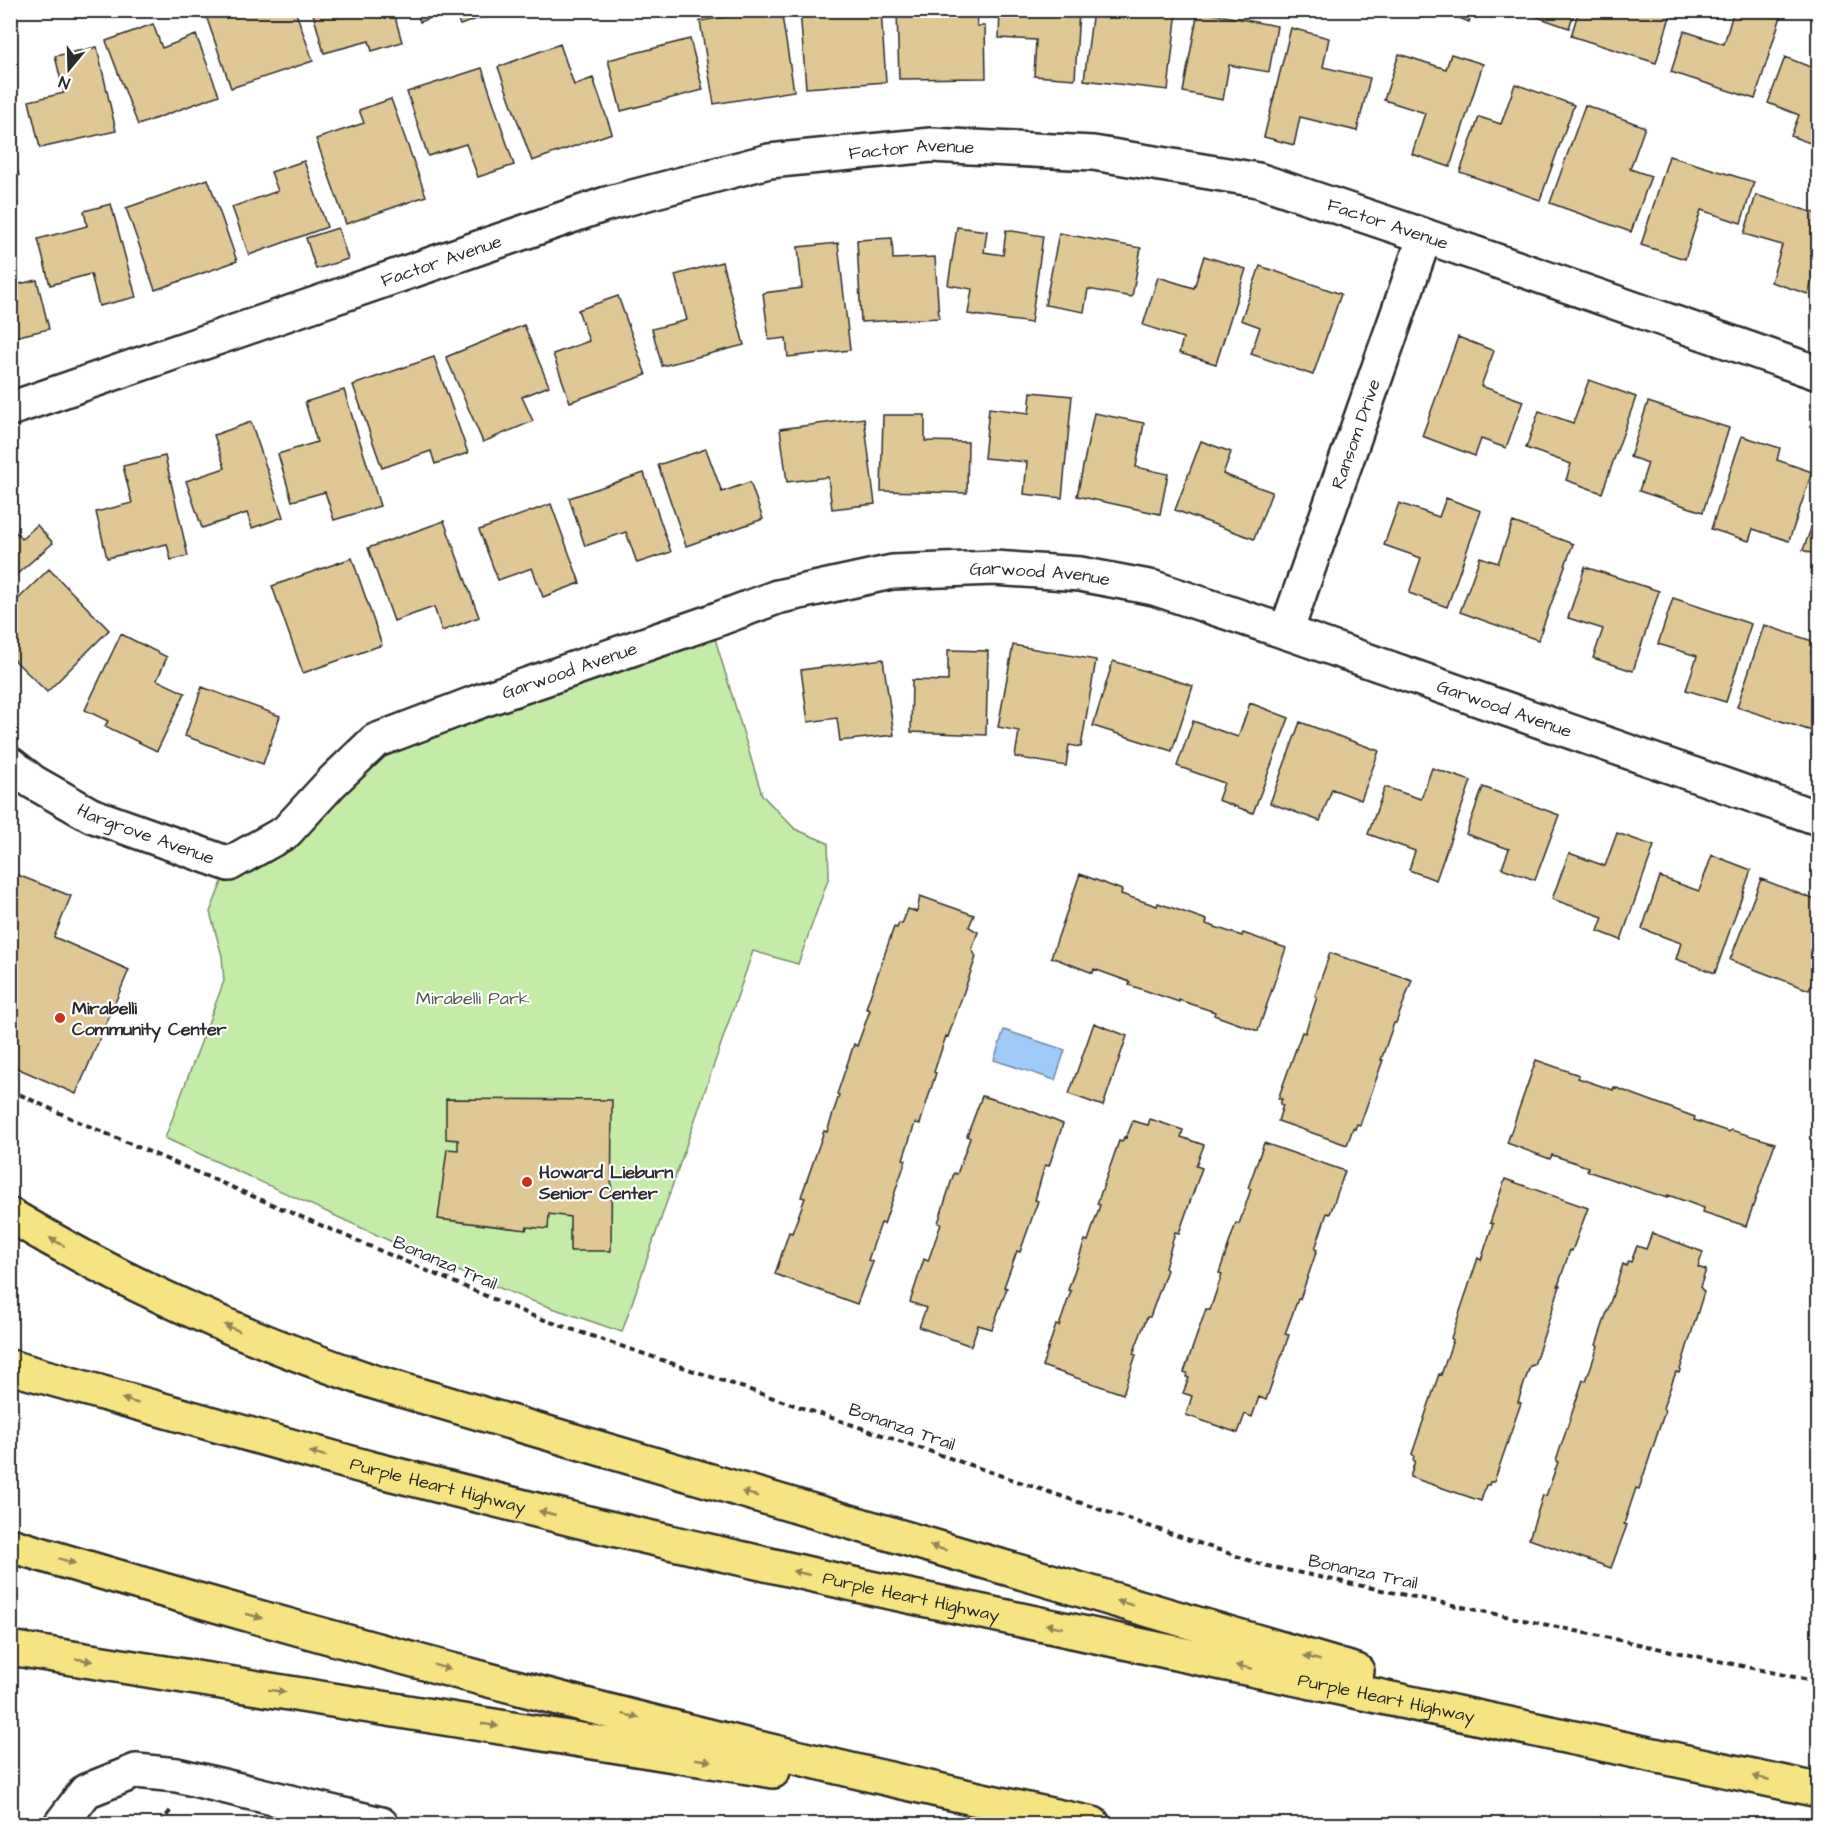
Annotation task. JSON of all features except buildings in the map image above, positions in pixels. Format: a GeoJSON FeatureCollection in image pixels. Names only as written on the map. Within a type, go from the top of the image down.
{"type":"FeatureCollection","features":[{"type":"Feature","properties":{"kind":"highway"},"geometry":{"type":"LineString","coordinates":[[10,1215],[108,1270],[202,1315],[309,1360],[374,1383],[1610,1746]]}},
{"type":"Feature","properties":{"kind":"highway","name":"Purple Heart Highway"},"geometry":{"type":"LineString","coordinates":[[10,1367],[369,1468],[604,1527],[866,1587],[1818,1790]]}},
{"type":"Feature","properties":{"kind":"highway"},"geometry":{"type":"LineString","coordinates":[[10,1545],[392,1654],[755,1746],[1051,1816]]}},
{"type":"Feature","properties":{"kind":"highway"},"geometry":{"type":"LineString","coordinates":[[10,1648],[1093,1824]]}},
{"type":"Feature","properties":{"kind":"street","name":"Factor Avenue"},"geometry":{"type":"LineString","coordinates":[[10,409],[606,204],[769,161],[931,145],[1093,153],[1258,180],[1818,373]]}},
{"type":"Feature","properties":{"kind":"street","name":"Ransom Drive"},"geometry":{"type":"LineString","coordinates":[[1286,632],[1425,236]]}},
{"type":"Feature","properties":{"kind":"street","name":"Garwood Avenue"},"geometry":{"type":"LineString","coordinates":[[286,832],[332,782],[375,741],[480,701],[777,597],[892,572],[994,568],[1080,574],[1154,588],[1286,632],[1818,819]]}},
{"type":"Feature","properties":{"kind":"street","name":"Hargrove Avenue"},"geometry":{"type":"LineString","coordinates":[[10,764],[33,783],[91,815],[229,864],[286,832]]}},
{"type":"Feature","properties":{"kind":"street"},"geometry":{"type":"LineString","coordinates":[[61,1824],[86,1791],[136,1771],[177,1775],[381,1824]]}},
{"type":"Feature","properties":{"kind":"path","name":"Bonanza Trail"},"geometry":{"type":"LineString","coordinates":[[10,1089],[78,1121],[533,1316],[1263,1565],[1818,1682]]}},
{"type":"Feature","properties":{"kind":"green space","name":"Mirabelli Park"},"geometry":{"type":"Polygon","coordinates":[[[710,622],[762,795],[795,829],[828,843],[829,877],[798,964],[753,951],[622,1332],[529,1300],[434,1261],[165,1138],[224,981],[222,956],[210,912],[229,864],[375,741],[710,622]]]}},
{"type":"Feature","properties":{"kind":"water"},"geometry":{"type":"Polygon","coordinates":[[[1004,1030],[1065,1050],[1055,1080],[994,1060],[1004,1030]]]}},
{"type":"Feature","properties":{"kind":"place","name":"Mirabelli Community Center"},"geometry":{"type":"Point","coordinates":[60,1018]}},
{"type":"Feature","properties":{"kind":"place","name":"Howard Lieburn Senior Center"},"geometry":{"type":"Point","coordinates":[527,1182]}}]}
